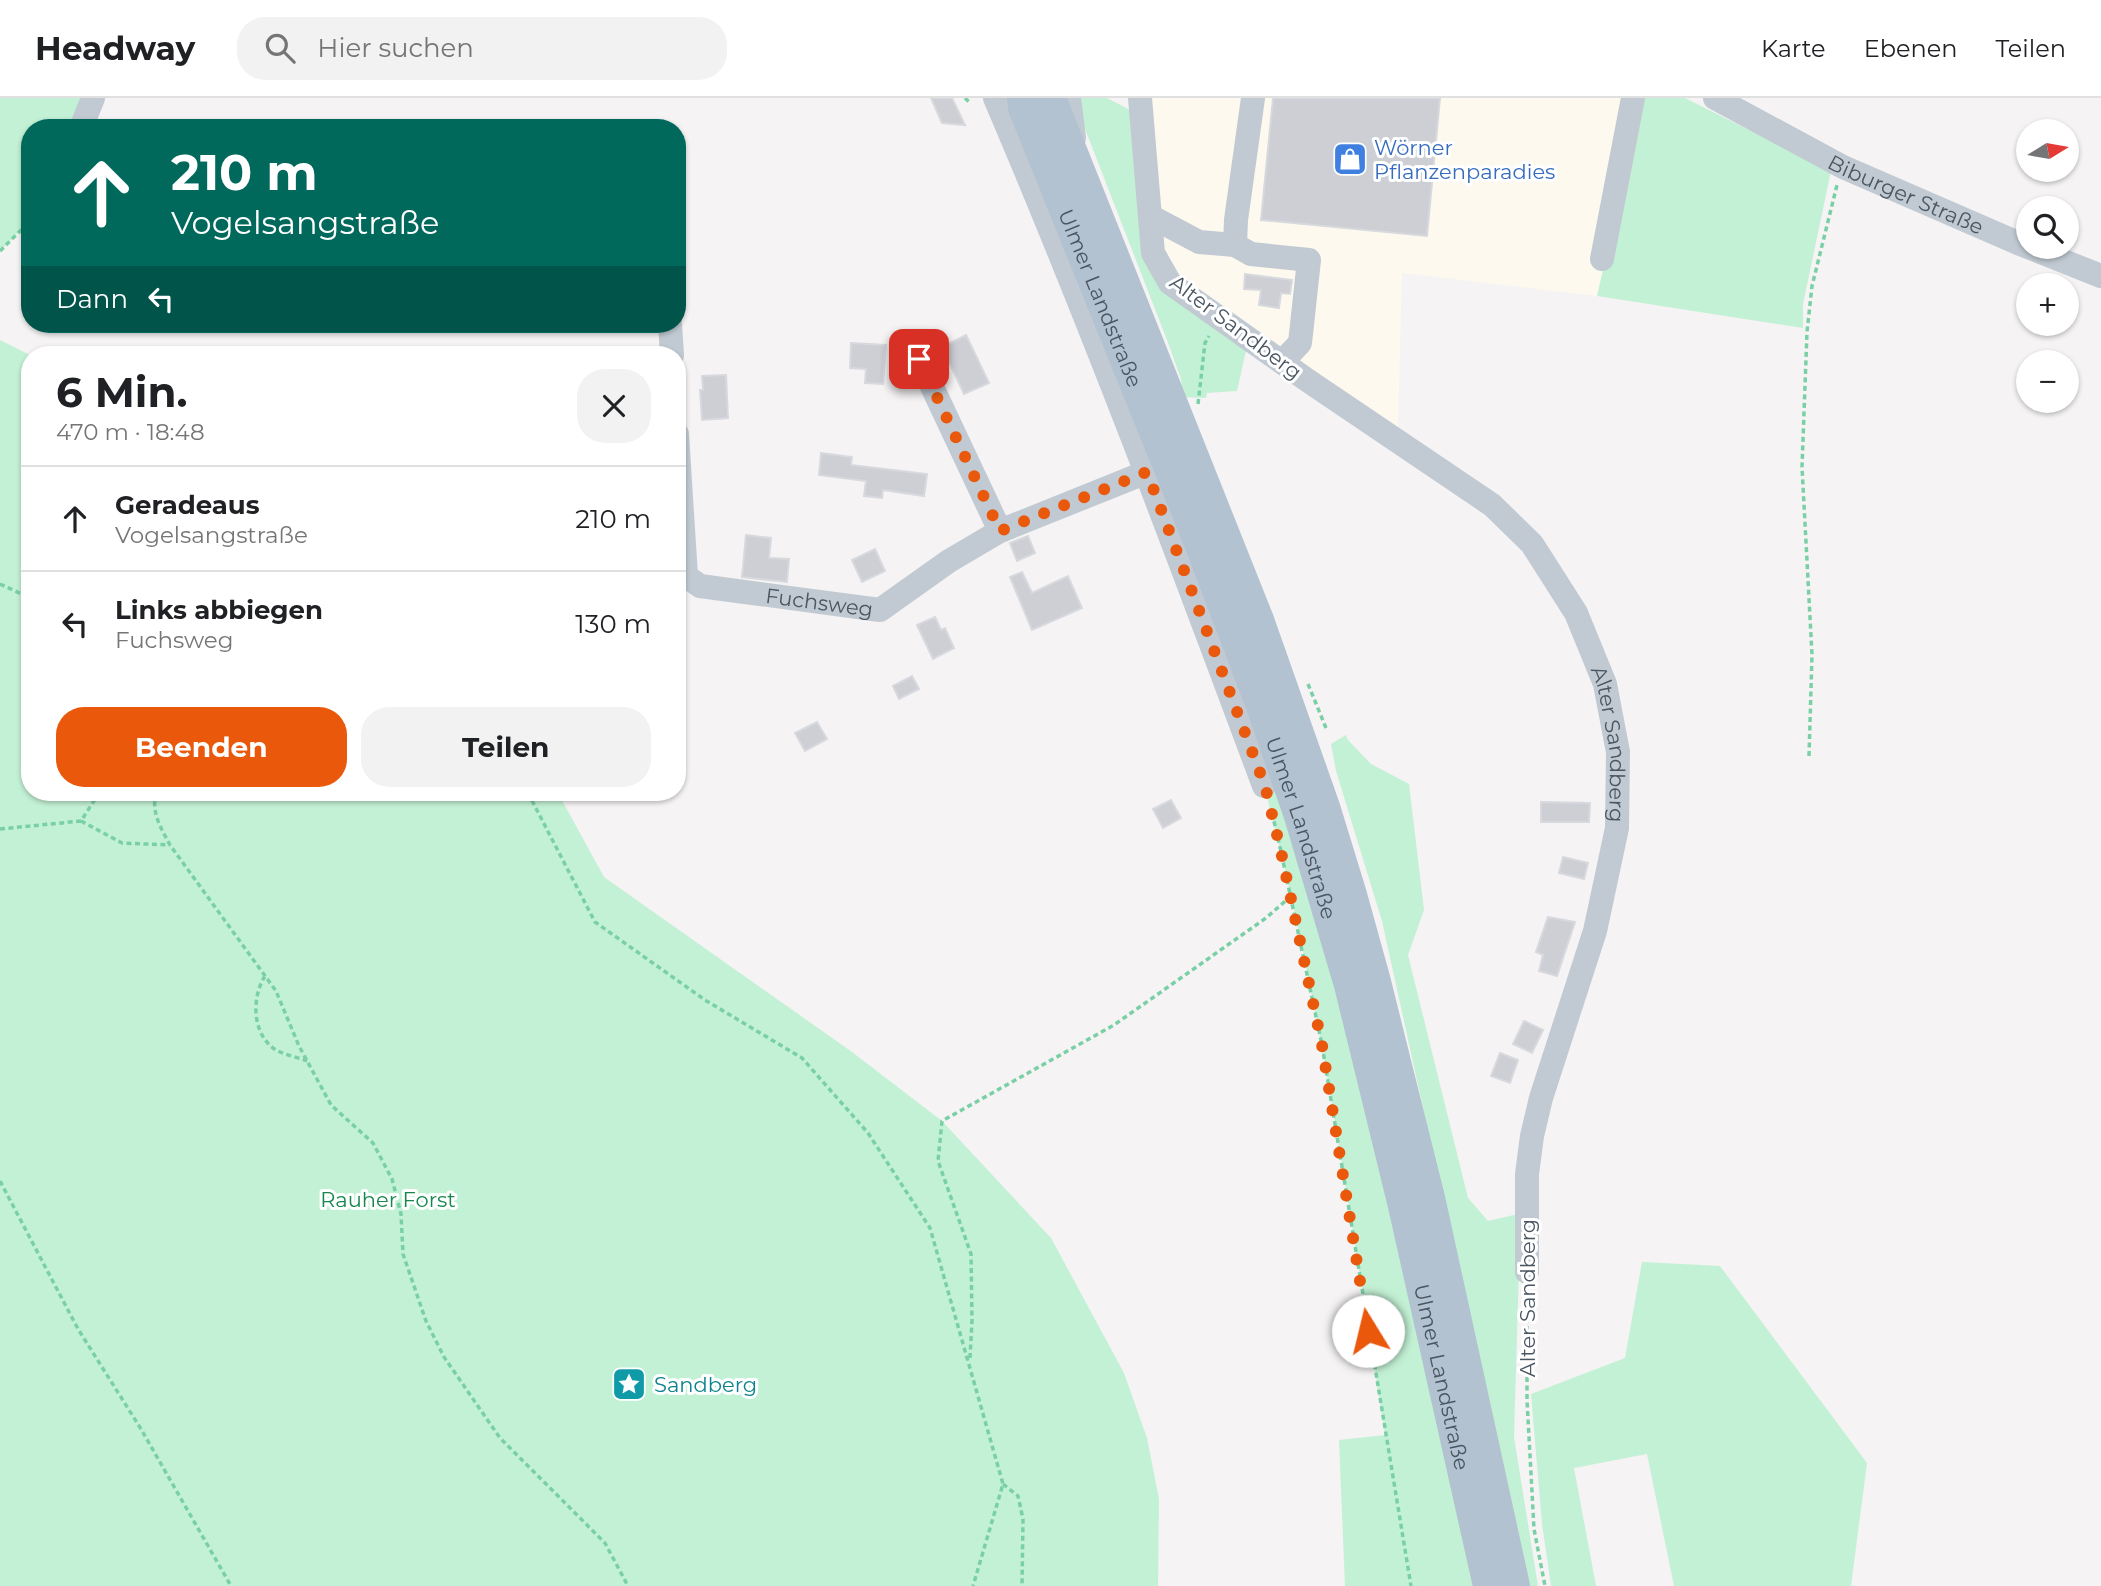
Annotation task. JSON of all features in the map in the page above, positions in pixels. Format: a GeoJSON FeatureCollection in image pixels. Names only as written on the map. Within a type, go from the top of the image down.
{"type":"FeatureCollection","features":[{"type":"Feature","properties":{"kind":"main road","name":"Ulmer Landstraße"},"geometry":{"type":"LineString","coordinates":[[1023,98],[1024,108],[1209,568],[1261,703],[1300,816],[1353,998],[1407,1219],[1489,1586]]}},
{"type":"Feature","properties":{"kind":"main road","name":"Ulmer Landstraße"},"geometry":{"type":"LineString","coordinates":[[1050,98],[1258,620],[1351,895],[1429,1198],[1514,1586]]}},
{"type":"Feature","properties":{"kind":"street"},"geometry":{"type":"LineString","coordinates":[[85,119],[93,98]]}},
{"type":"Feature","properties":{"kind":"street"},"geometry":{"type":"LineString","coordinates":[[995,98],[1080,301],[1265,786]]}},
{"type":"Feature","properties":{"kind":"street"},"geometry":{"type":"LineString","coordinates":[[1069,98],[1077,167]]}},
{"type":"Feature","properties":{"kind":"street","name":"Alter Sandberg"},"geometry":{"type":"LineString","coordinates":[[1140,98],[1153,253],[1170,283],[1492,505],[1532,544],[1576,613],[1605,684],[1618,752],[1617,828],[1595,931],[1541,1098],[1532,1136],[1527,1174],[1527,1272]]}},
{"type":"Feature","properties":{"kind":"street"},"geometry":{"type":"LineString","coordinates":[[1236,245],[1253,98]]}},
{"type":"Feature","properties":{"kind":"street"},"geometry":{"type":"LineString","coordinates":[[1602,259],[1633,98]]}},
{"type":"Feature","properties":{"kind":"street","name":"Biburger Straße"},"geometry":{"type":"LineString","coordinates":[[1715,98],[1843,167],[2101,276]]}},
{"type":"Feature","properties":{"kind":"street"},"geometry":{"type":"LineString","coordinates":[[1150,216],[1199,242],[1236,245],[1251,254],[1309,260],[1300,343],[1282,362]]}},
{"type":"Feature","properties":{"kind":"street"},"geometry":{"type":"LineString","coordinates":[[919,359],[1000,531]]}},
{"type":"Feature","properties":{"kind":"street","name":"Fuchsweg"},"geometry":{"type":"LineString","coordinates":[[686,576],[700,586],[880,610],[949,561],[1000,531],[1147,472]]}},
{"type":"Feature","properties":{"kind":"path"},"geometry":{"type":"LineString","coordinates":[[965,98],[969,102]]}},
{"type":"Feature","properties":{"kind":"path"},"geometry":{"type":"LineString","coordinates":[[1809,756],[1812,655],[1802,467],[1807,332],[1817,264],[1843,167]]}},
{"type":"Feature","properties":{"kind":"path"},"geometry":{"type":"LineString","coordinates":[[0,251],[21,230]]}},
{"type":"Feature","properties":{"kind":"path"},"geometry":{"type":"LineString","coordinates":[[1198,410],[1205,343],[1219,318]]}},
{"type":"Feature","properties":{"kind":"path"},"geometry":{"type":"LineString","coordinates":[[0,584],[21,594]]}},
{"type":"Feature","properties":{"kind":"path"},"geometry":{"type":"LineString","coordinates":[[1265,786],[1322,1045],[1411,1586]]}},
{"type":"Feature","properties":{"kind":"path"},"geometry":{"type":"LineString","coordinates":[[81,821],[94,801]]}},
{"type":"Feature","properties":{"kind":"path"},"geometry":{"type":"LineString","coordinates":[[156,801],[156,819],[170,845],[276,991],[307,1061],[331,1105],[373,1143],[393,1179],[401,1214],[404,1254],[426,1321],[444,1357],[500,1438],[611,1551],[628,1586]]}},
{"type":"Feature","properties":{"kind":"path"},"geometry":{"type":"LineString","coordinates":[[532,801],[595,922],[705,1000],[803,1058],[868,1133],[930,1228],[1003,1483],[973,1586]]}},
{"type":"Feature","properties":{"kind":"path"},"geometry":{"type":"LineString","coordinates":[[0,829],[81,821],[122,843],[170,845]]}},
{"type":"Feature","properties":{"kind":"path"},"geometry":{"type":"LineString","coordinates":[[970,1364],[971,1254],[938,1161],[942,1121],[1114,1024],[1266,918],[1291,896]]}},
{"type":"Feature","properties":{"kind":"path"},"geometry":{"type":"LineString","coordinates":[[265,976],[258,987],[256,1017],[264,1039],[277,1051],[307,1061]]}},
{"type":"Feature","properties":{"kind":"path"},"geometry":{"type":"LineString","coordinates":[[0,1181],[78,1329],[141,1429],[231,1586]]}},
{"type":"Feature","properties":{"kind":"path","name":"Alter Sandberg"},"geometry":{"type":"LineString","coordinates":[[1527,1272],[1527,1400],[1534,1529],[1545,1586]]}},
{"type":"Feature","properties":{"kind":"path"},"geometry":{"type":"LineString","coordinates":[[1003,1483],[1018,1496],[1023,1519],[1022,1586]]}},
{"type":"Feature","properties":{"kind":"shaded area"},"geometry":{"type":"Polygon","coordinates":[[[1151,98],[1643,98],[1597,296],[1402,273],[1398,430],[1280,353],[1165,263],[1151,98]]]}},
{"type":"Feature","properties":{"kind":"green space"},"geometry":{"type":"Polygon","coordinates":[[[0,98],[93,98],[85,119],[21,119],[21,230],[0,251],[0,98]]]}},
{"type":"Feature","properties":{"kind":"green space"},"geometry":{"type":"Polygon","coordinates":[[[1079,98],[1107,98],[1134,112],[1147,243],[1247,346],[1237,391],[1207,393],[1206,398],[1183,397],[1181,379],[1167,340],[1080,116],[1079,98]]]}},
{"type":"Feature","properties":{"kind":"green space"},"geometry":{"type":"Polygon","coordinates":[[[1643,98],[1685,98],[1831,171],[1803,304],[1803,328],[1597,296],[1643,98]]]}},
{"type":"Feature","properties":{"kind":"green space","name":"Rauher Forst"},"geometry":{"type":"Polygon","coordinates":[[[0,340],[21,350],[21,801],[562,801],[604,877],[852,1052],[942,1121],[1051,1238],[1124,1373],[1147,1438],[1159,1499],[1158,1586],[0,1586],[0,340]]]}},
{"type":"Feature","properties":{"kind":"green space"},"geometry":{"type":"Polygon","coordinates":[[[1346,735],[1371,764],[1409,784],[1424,910],[1408,955],[1468,1198],[1488,1221],[1518,1214],[1514,1437],[1538,1586],[1528,1586],[1382,921],[1336,771],[1331,744],[1346,735]]]}},
{"type":"Feature","properties":{"kind":"green space"},"geometry":{"type":"Polygon","coordinates":[[[1277,780],[1324,929],[1476,1586],[1345,1586],[1339,1440],[1385,1435],[1318,1028],[1264,786],[1277,780]]]}},
{"type":"Feature","properties":{"kind":"green space"},"geometry":{"type":"Polygon","coordinates":[[[1642,1262],[1720,1266],[1867,1463],[1851,1586],[1674,1586],[1647,1454],[1574,1468],[1596,1586],[1551,1586],[1542,1524],[1531,1394],[1625,1358],[1642,1262]]]}},
{"type":"Feature","properties":{"kind":"building"},"geometry":{"type":"Polygon","coordinates":[[[931,98],[952,98],[965,125],[942,123],[931,98]]]}},
{"type":"Feature","properties":{"kind":"building","name":"Wörner Pflanzenparadies"},"geometry":{"type":"Polygon","coordinates":[[[1273,98],[1440,98],[1427,236],[1261,220],[1273,98]]]}},
{"type":"Feature","properties":{"kind":"building"},"geometry":{"type":"Polygon","coordinates":[[[1245,274],[1292,280],[1290,294],[1281,293],[1279,308],[1259,305],[1261,290],[1244,289],[1245,274]]]}},
{"type":"Feature","properties":{"kind":"building"},"geometry":{"type":"Polygon","coordinates":[[[966,335],[989,383],[964,394],[942,347],[966,335]]]}},
{"type":"Feature","properties":{"kind":"building"},"geometry":{"type":"Polygon","coordinates":[[[851,343],[886,345],[883,384],[865,383],[866,369],[850,368],[851,343]]]}},
{"type":"Feature","properties":{"kind":"building"},"geometry":{"type":"Polygon","coordinates":[[[726,375],[728,418],[702,420],[702,376],[726,375]]]}},
{"type":"Feature","properties":{"kind":"building"},"geometry":{"type":"Polygon","coordinates":[[[821,453],[852,457],[851,465],[927,474],[924,496],[883,490],[882,498],[864,496],[866,481],[819,475],[821,453]]]}},
{"type":"Feature","properties":{"kind":"building"},"geometry":{"type":"Polygon","coordinates":[[[746,535],[771,538],[769,558],[789,559],[787,582],[742,577],[746,535]]]}},
{"type":"Feature","properties":{"kind":"building"},"geometry":{"type":"Polygon","coordinates":[[[1028,536],[1035,553],[1017,561],[1010,543],[1028,536]]]}},
{"type":"Feature","properties":{"kind":"building"},"geometry":{"type":"Polygon","coordinates":[[[875,549],[885,571],[862,582],[852,560],[875,549]]]}},
{"type":"Feature","properties":{"kind":"building"},"geometry":{"type":"Polygon","coordinates":[[[1022,572],[1032,593],[1068,576],[1082,608],[1032,630],[1010,577],[1022,572]]]}},
{"type":"Feature","properties":{"kind":"building"},"geometry":{"type":"Polygon","coordinates":[[[935,617],[941,630],[945,628],[954,648],[933,659],[917,625],[935,617]]]}},
{"type":"Feature","properties":{"kind":"building"},"geometry":{"type":"Polygon","coordinates":[[[912,676],[919,689],[899,699],[893,686],[912,676]]]}},
{"type":"Feature","properties":{"kind":"building"},"geometry":{"type":"Polygon","coordinates":[[[817,722],[827,739],[805,751],[795,733],[817,722]]]}},
{"type":"Feature","properties":{"kind":"building"},"geometry":{"type":"Polygon","coordinates":[[[1171,800],[1181,818],[1163,828],[1153,809],[1171,800]]]}},
{"type":"Feature","properties":{"kind":"building"},"geometry":{"type":"Polygon","coordinates":[[[1541,802],[1590,803],[1589,822],[1541,822],[1541,802]]]}},
{"type":"Feature","properties":{"kind":"building"},"geometry":{"type":"Polygon","coordinates":[[[1563,857],[1588,863],[1584,879],[1559,873],[1563,857]]]}},
{"type":"Feature","properties":{"kind":"building"},"geometry":{"type":"Polygon","coordinates":[[[1548,917],[1575,922],[1557,976],[1539,971],[1543,955],[1536,952],[1548,917]]]}},
{"type":"Feature","properties":{"kind":"building"},"geometry":{"type":"Polygon","coordinates":[[[1524,1021],[1543,1030],[1532,1053],[1513,1044],[1524,1021]]]}},
{"type":"Feature","properties":{"kind":"building"},"geometry":{"type":"Polygon","coordinates":[[[1500,1053],[1518,1060],[1510,1083],[1491,1076],[1500,1053]]]}},
{"type":"Feature","properties":{"kind":"place","name":"Wörner Pflanzenparadies"},"geometry":{"type":"Point","coordinates":[1350,159]}},
{"type":"Feature","properties":{"kind":"place","name":"Sandberg"},"geometry":{"type":"Point","coordinates":[629,1384]}},
{"type":"Feature","properties":{"kind":"route"},"geometry":{"type":"LineString","coordinates":[[919,359],[1000,531],[1147,472],[1265,786],[1322,1045],[1368,1331]]}}]}
